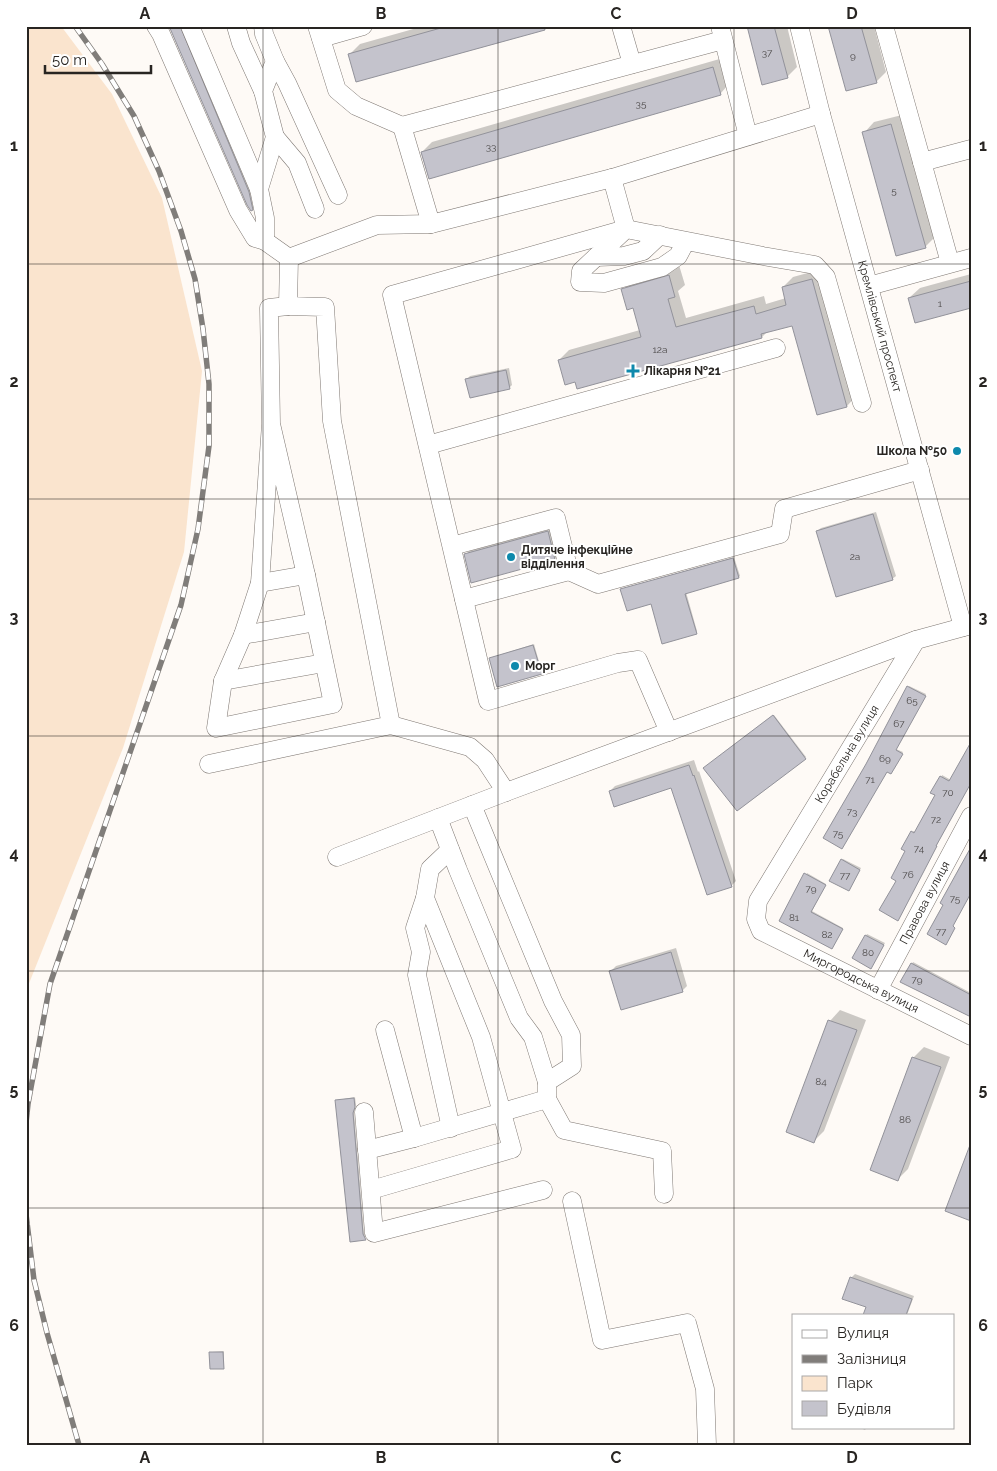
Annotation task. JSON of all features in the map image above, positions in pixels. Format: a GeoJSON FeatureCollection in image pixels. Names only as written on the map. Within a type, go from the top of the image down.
{"type":"FeatureCollection","features":[{"type":"Feature","properties":{"kind":"street"},"geometry":{"type":"LineString","coordinates":[[156,26],[238,210],[255,238],[265,241],[289,258]]}},
{"type":"Feature","properties":{"kind":"street"},"geometry":{"type":"LineString","coordinates":[[190,26],[259,189],[265,218],[265,241]]}},
{"type":"Feature","properties":{"kind":"street"},"geometry":{"type":"LineString","coordinates":[[236,26],[241,43],[263,91],[275,137],[297,163],[315,210]]}},
{"type":"Feature","properties":{"kind":"street"},"geometry":{"type":"LineString","coordinates":[[263,26],[264,34],[275,61],[288,83],[338,195]]}},
{"type":"Feature","properties":{"kind":"street"},"geometry":{"type":"LineString","coordinates":[[363,26],[319,32],[337,90],[356,106],[402,126],[632,64],[722,33],[748,136]]}},
{"type":"Feature","properties":{"kind":"street"},"geometry":{"type":"LineString","coordinates":[[621,26],[632,64]]}},
{"type":"Feature","properties":{"kind":"street","name":"Кремлівський проспект"},"geometry":{"type":"LineString","coordinates":[[799,26],[821,114],[920,470],[967,626]]}},
{"type":"Feature","properties":{"kind":"street"},"geometry":{"type":"LineString","coordinates":[[884,26],[950,263]]}},
{"type":"Feature","properties":{"kind":"street"},"geometry":{"type":"LineString","coordinates":[[263,91],[275,61]]}},
{"type":"Feature","properties":{"kind":"street"},"geometry":{"type":"LineString","coordinates":[[289,258],[377,225],[431,224],[612,178],[821,114]]}},
{"type":"Feature","properties":{"kind":"street"},"geometry":{"type":"LineString","coordinates":[[402,126],[431,224]]}},
{"type":"Feature","properties":{"kind":"street"},"geometry":{"type":"LineString","coordinates":[[259,189],[275,137]]}},
{"type":"Feature","properties":{"kind":"street"},"geometry":{"type":"LineString","coordinates":[[922,162],[971,148]]}},
{"type":"Feature","properties":{"kind":"street"},"geometry":{"type":"LineString","coordinates":[[612,178],[626,228]]}},
{"type":"Feature","properties":{"kind":"street"},"geometry":{"type":"LineString","coordinates":[[626,228],[581,271],[580,282],[604,283],[662,267],[678,256],[686,241]]}},
{"type":"Feature","properties":{"kind":"street"},"geometry":{"type":"LineString","coordinates":[[669,732],[638,660],[618,663],[488,701],[392,295],[626,228],[815,265],[826,278],[862,404]]}},
{"type":"Feature","properties":{"kind":"street"},"geometry":{"type":"LineString","coordinates":[[596,256],[624,256],[643,250],[660,235]]}},
{"type":"Feature","properties":{"kind":"street"},"geometry":{"type":"LineString","coordinates":[[288,306],[289,258]]}},
{"type":"Feature","properties":{"kind":"street"},"geometry":{"type":"LineString","coordinates":[[869,286],[971,258]]}},
{"type":"Feature","properties":{"kind":"street"},"geometry":{"type":"LineString","coordinates":[[271,424],[306,575],[333,704],[216,728],[223,681],[243,635],[260,583],[271,424],[269,308],[288,306],[325,307],[332,421],[391,725]]}},
{"type":"Feature","properties":{"kind":"street"},"geometry":{"type":"LineString","coordinates":[[428,445],[776,348]]}},
{"type":"Feature","properties":{"kind":"street"},"geometry":{"type":"LineString","coordinates":[[464,599],[569,571],[598,584],[780,534],[784,509],[920,470]]}},
{"type":"Feature","properties":{"kind":"street"},"geometry":{"type":"LineString","coordinates":[[452,546],[556,518],[569,571]]}},
{"type":"Feature","properties":{"kind":"street"},"geometry":{"type":"LineString","coordinates":[[260,583],[306,575]]}},
{"type":"Feature","properties":{"kind":"street"},"geometry":{"type":"LineString","coordinates":[[243,635],[316,622]]}},
{"type":"Feature","properties":{"kind":"street"},"geometry":{"type":"LineString","coordinates":[[337,857],[506,792],[916,640],[967,626]]}},
{"type":"Feature","properties":{"kind":"street","name":"Корабельна вулиця"},"geometry":{"type":"LineString","coordinates":[[756,919],[758,901],[916,640]]}},
{"type":"Feature","properties":{"kind":"street"},"geometry":{"type":"LineString","coordinates":[[223,681],[324,664]]}},
{"type":"Feature","properties":{"kind":"street"},"geometry":{"type":"LineString","coordinates":[[209,764],[391,725],[470,748],[485,760],[506,792]]}},
{"type":"Feature","properties":{"kind":"street"},"geometry":{"type":"LineString","coordinates":[[367,1150],[501,1113],[547,1091],[572,1066],[571,1035],[552,1001],[472,805]]}},
{"type":"Feature","properties":{"kind":"street","name":"Правова вулиця"},"geometry":{"type":"LineString","coordinates":[[878,990],[971,816]]}},
{"type":"Feature","properties":{"kind":"street"},"geometry":{"type":"LineString","coordinates":[[438,818],[519,1018],[533,1037],[547,1091],[564,1130],[662,1151],[664,1194]]}},
{"type":"Feature","properties":{"kind":"street"},"geometry":{"type":"LineString","coordinates":[[450,850],[430,869],[426,898],[415,928],[421,952],[416,975],[451,1128]]}},
{"type":"Feature","properties":{"kind":"street"},"geometry":{"type":"LineString","coordinates":[[371,1190],[512,1150],[481,1037],[426,898]]}},
{"type":"Feature","properties":{"kind":"street","name":"Миргородська вулиця"},"geometry":{"type":"LineString","coordinates":[[756,919],[761,931],[971,1036]]}},
{"type":"Feature","properties":{"kind":"street"},"geometry":{"type":"LineString","coordinates":[[385,1030],[414,1138]]}},
{"type":"Feature","properties":{"kind":"street"},"geometry":{"type":"LineString","coordinates":[[364,1112],[374,1233],[543,1190]]}},
{"type":"Feature","properties":{"kind":"street"},"geometry":{"type":"LineString","coordinates":[[572,1201],[602,1340],[686,1322],[706,1389],[707,1445]]}},
{"type":"Feature","properties":{"kind":"green space"},"geometry":{"type":"Polygon","coordinates":[[[26,26],[61,26],[112,94],[162,198],[202,371],[184,552],[123,748],[26,991],[26,26]]]}},
{"type":"Feature","properties":{"kind":"building"},"geometry":{"type":"Polygon","coordinates":[[[169,26],[180,26],[249,192],[253,210],[251,211],[247,205],[169,26]]]}},
{"type":"Feature","properties":{"kind":"building"},"geometry":{"type":"Polygon","coordinates":[[[448,26],[544,26],[545,30],[356,82],[348,54],[448,26]]]}},
{"type":"Feature","properties":{"kind":"building"},"geometry":{"type":"Polygon","coordinates":[[[747,26],[774,26],[788,78],[762,85],[747,26]]]}},
{"type":"Feature","properties":{"kind":"building"},"geometry":{"type":"Polygon","coordinates":[[[828,26],[861,26],[877,83],[846,91],[828,26]]]}},
{"type":"Feature","properties":{"kind":"building"},"geometry":{"type":"Polygon","coordinates":[[[713,67],[721,95],[429,179],[421,152],[713,67]]]}},
{"type":"Feature","properties":{"kind":"building"},"geometry":{"type":"Polygon","coordinates":[[[891,124],[926,248],[896,256],[862,132],[891,124]]]}},
{"type":"Feature","properties":{"kind":"building"},"geometry":{"type":"Polygon","coordinates":[[[669,275],[675,297],[668,299],[676,327],[754,306],[756,314],[786,305],[782,287],[812,279],[847,407],[817,415],[792,326],[761,334],[762,338],[577,389],[575,382],[565,385],[558,360],[641,337],[633,308],[627,310],[621,289],[669,275]]]}},
{"type":"Feature","properties":{"kind":"building"},"geometry":{"type":"Polygon","coordinates":[[[971,281],[971,308],[915,323],[908,298],[971,281]]]}},
{"type":"Feature","properties":{"kind":"building"},"geometry":{"type":"Polygon","coordinates":[[[506,370],[510,389],[470,398],[465,379],[506,370]]]}},
{"type":"Feature","properties":{"kind":"building"},"geometry":{"type":"Polygon","coordinates":[[[873,514],[893,580],[836,597],[816,531],[873,514]]]}},
{"type":"Feature","properties":{"kind":"building","name":"Дитяче інфекційне відділення"},"geometry":{"type":"Polygon","coordinates":[[[548,531],[555,560],[471,583],[464,554],[548,531]]]}},
{"type":"Feature","properties":{"kind":"building"},"geometry":{"type":"Polygon","coordinates":[[[733,558],[739,578],[685,594],[697,634],[662,644],[651,604],[627,611],[620,589],[733,558]]]}},
{"type":"Feature","properties":{"kind":"building","name":"Морг"},"geometry":{"type":"Polygon","coordinates":[[[533,645],[542,674],[497,687],[489,658],[533,645]]]}},
{"type":"Feature","properties":{"kind":"building"},"geometry":{"type":"Polygon","coordinates":[[[907,686],[926,696],[896,750],[903,754],[891,774],[887,772],[842,849],[823,838],[866,764],[907,686]]]}},
{"type":"Feature","properties":{"kind":"building"},"geometry":{"type":"Polygon","coordinates":[[[773,715],[806,759],[737,811],[703,768],[773,715]]]}},
{"type":"Feature","properties":{"kind":"building"},"geometry":{"type":"Polygon","coordinates":[[[971,742],[971,783],[898,921],[879,910],[896,881],[891,878],[905,851],[901,849],[911,831],[914,833],[935,795],[930,793],[940,776],[949,781],[971,742]]]}},
{"type":"Feature","properties":{"kind":"building"},"geometry":{"type":"Polygon","coordinates":[[[689,765],[732,887],[707,895],[671,788],[614,807],[609,791],[689,765]]]}},
{"type":"Feature","properties":{"kind":"building"},"geometry":{"type":"Polygon","coordinates":[[[971,847],[971,893],[953,926],[955,928],[946,945],[927,934],[943,905],[940,903],[971,847]]]}},
{"type":"Feature","properties":{"kind":"building"},"geometry":{"type":"Polygon","coordinates":[[[841,859],[860,870],[849,891],[829,881],[841,859]]]}},
{"type":"Feature","properties":{"kind":"building"},"geometry":{"type":"Polygon","coordinates":[[[804,873],[826,885],[811,912],[843,929],[832,949],[779,921],[804,873]]]}},
{"type":"Feature","properties":{"kind":"building"},"geometry":{"type":"Polygon","coordinates":[[[865,935],[884,945],[871,969],[852,958],[865,935]]]}},
{"type":"Feature","properties":{"kind":"building"},"geometry":{"type":"Polygon","coordinates":[[[671,952],[683,992],[621,1010],[609,971],[671,952]]]}},
{"type":"Feature","properties":{"kind":"building"},"geometry":{"type":"Polygon","coordinates":[[[911,963],[971,995],[971,1017],[900,982],[911,963]]]}},
{"type":"Feature","properties":{"kind":"building"},"geometry":{"type":"Polygon","coordinates":[[[828,1020],[857,1030],[814,1143],[786,1132],[828,1020]]]}},
{"type":"Feature","properties":{"kind":"building"},"geometry":{"type":"Polygon","coordinates":[[[912,1057],[941,1067],[898,1181],[870,1170],[912,1057]]]}},
{"type":"Feature","properties":{"kind":"building"},"geometry":{"type":"Polygon","coordinates":[[[354,1098],[355,1107],[353,1113],[363,1234],[366,1240],[350,1242],[335,1100],[354,1098]]]}},
{"type":"Feature","properties":{"kind":"building"},"geometry":{"type":"Polygon","coordinates":[[[971,1145],[971,1221],[945,1211],[971,1145]]]}},
{"type":"Feature","properties":{"kind":"building"},"geometry":{"type":"Polygon","coordinates":[[[850,1277],[912,1299],[906,1314],[863,1314],[866,1307],[842,1299],[850,1277]]]}},
{"type":"Feature","properties":{"kind":"building"},"geometry":{"type":"Polygon","coordinates":[[[209,1352],[223,1352],[224,1369],[210,1369],[209,1352]]]}},
{"type":"Feature","properties":{"kind":"railway"},"geometry":{"type":"LineString","coordinates":[[26,1123],[50,984],[181,605],[198,529],[209,446],[209,384],[203,329],[195,279],[181,231],[159,171],[134,116],[102,64],[75,26]]}},
{"type":"Feature","properties":{"kind":"railway"},"geometry":{"type":"LineString","coordinates":[[26,1214],[34,1280],[79,1445]]}},
{"type":"Feature","properties":{"kind":"place","name":"Лікарня №21"},"geometry":{"type":"Point","coordinates":[633,371]}},
{"type":"Feature","properties":{"kind":"place","name":"Школа №50"},"geometry":{"type":"Point","coordinates":[957,451]}},
{"type":"Feature","properties":{"kind":"place","name":"Дитяче інфекційне відділення"},"geometry":{"type":"Point","coordinates":[511,557]}},
{"type":"Feature","properties":{"kind":"place","name":"Морг"},"geometry":{"type":"Point","coordinates":[515,666]}}]}
